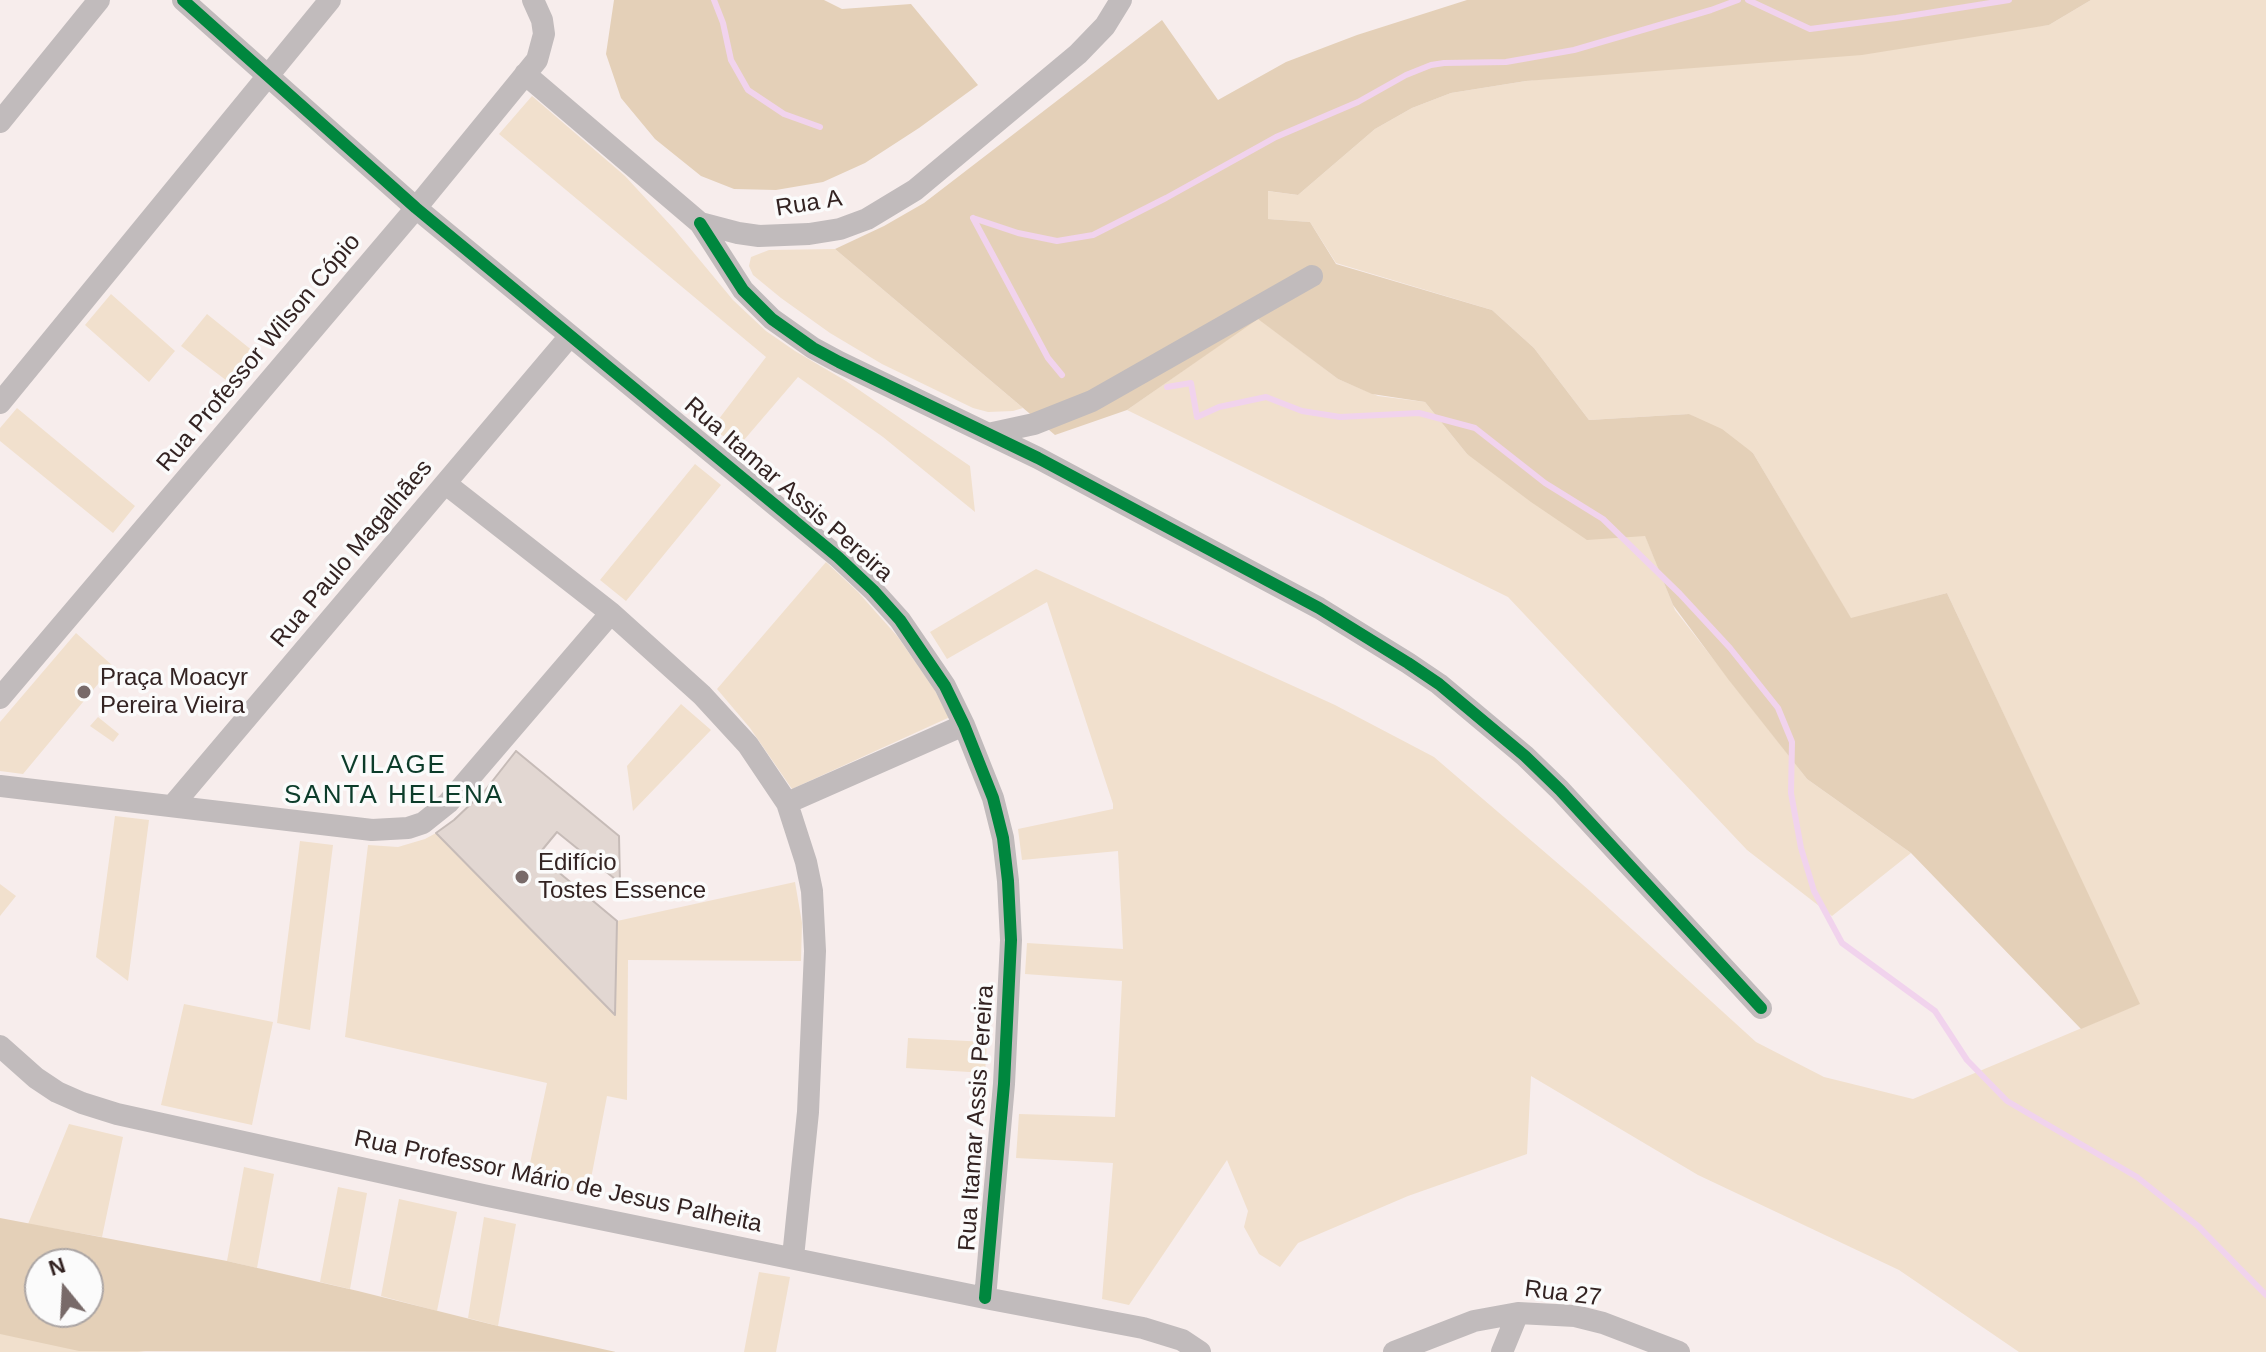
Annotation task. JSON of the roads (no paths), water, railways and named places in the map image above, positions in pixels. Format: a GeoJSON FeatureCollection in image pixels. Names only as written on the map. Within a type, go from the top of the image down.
{"type":"FeatureCollection","features":[{"type":"Feature","properties":{"kind":"street"},"geometry":{"type":"LineString","coordinates":[[0,122],[99,0]]}},
{"type":"Feature","properties":{"kind":"street","name":"Rua Itamar Assis Pereira"},"geometry":{"type":"LineString","coordinates":[[183,0],[416,208],[804,527],[873,590],[900,620],[945,686],[993,798],[1003,838],[1008,881],[1011,940],[1004,1084],[985,1298]]}},
{"type":"Feature","properties":{"kind":"street"},"geometry":{"type":"LineString","coordinates":[[0,403],[330,0]]}},
{"type":"Feature","properties":{"kind":"street","name":"Rua Professor Wilson Cópio"},"geometry":{"type":"LineString","coordinates":[[0,698],[416,208],[537,60],[544,34],[542,20],[533,0]]}},
{"type":"Feature","properties":{"kind":"street","name":"Rua A"},"geometry":{"type":"LineString","coordinates":[[525,74],[700,223],[738,233],[782,237],[840,229],[867,219],[915,190],[1078,54],[1105,26],[1121,0]]}},
{"type":"Feature","properties":{"kind":"street"},"geometry":{"type":"LineString","coordinates":[[700,223],[743,290],[790,333],[839,362],[1052,465],[1319,608],[1439,684],[1525,756],[1560,790],[1761,1008]]}},
{"type":"Feature","properties":{"kind":"street"},"geometry":{"type":"LineString","coordinates":[[988,434],[1034,424],[1092,401],[1312,276]]}},
{"type":"Feature","properties":{"kind":"street","name":"Rua Paulo Magalhães"},"geometry":{"type":"LineString","coordinates":[[173,805],[570,336]]}},
{"type":"Feature","properties":{"kind":"street"},"geometry":{"type":"LineString","coordinates":[[446,484],[611,613],[718,711],[748,745],[787,803],[812,891],[815,951],[808,1112],[793,1257]]}},
{"type":"Feature","properties":{"kind":"street"},"geometry":{"type":"LineString","coordinates":[[0,786],[372,830],[408,828],[423,823],[448,803],[611,613]]}},
{"type":"Feature","properties":{"kind":"street"},"geometry":{"type":"LineString","coordinates":[[787,803],[964,725]]}},
{"type":"Feature","properties":{"kind":"street","name":"Rua Professor Mário de Jesus Palheita"},"geometry":{"type":"LineString","coordinates":[[0,1046],[57,1092],[117,1114],[483,1195],[1143,1328],[1182,1340],[1200,1352]]}},
{"type":"Feature","properties":{"kind":"street"},"geometry":{"type":"LineString","coordinates":[[1502,1352],[1518,1313]]}},
{"type":"Feature","properties":{"kind":"street","name":"Rua 27"},"geometry":{"type":"LineString","coordinates":[[1394,1352],[1474,1321],[1518,1313],[1575,1316],[1603,1323],[1679,1352]]}},
{"type":"Feature","properties":{"kind":"waterway"},"geometry":{"type":"LineString","coordinates":[[714,0],[731,60],[748,90],[784,114],[820,127]]}},
{"type":"Feature","properties":{"kind":"waterway"},"geometry":{"type":"LineString","coordinates":[[973,218],[1018,233],[1057,241],[1093,235],[1276,137],[1358,102],[1431,65],[1506,62],[1574,50],[1738,0]]}},
{"type":"Feature","properties":{"kind":"waterway"},"geometry":{"type":"LineString","coordinates":[[1748,0],[1810,29],[2009,0]]}},
{"type":"Feature","properties":{"kind":"waterway"},"geometry":{"type":"LineString","coordinates":[[973,218],[1048,358],[1062,375]]}},
{"type":"Feature","properties":{"kind":"waterway"},"geometry":{"type":"LineString","coordinates":[[1167,387],[1191,383],[1197,417],[1219,407],[1266,397],[1302,411],[1340,417],[1419,413],[1475,428],[1545,483],[1603,519],[1680,594],[1730,648],[1778,708],[1792,742],[1791,793],[1801,848],[1814,891],[1842,943],[1935,1011],[1967,1060],[2007,1101],[2137,1177],[2198,1226],[2266,1295]]}},
{"type":"Feature","properties":{"kind":"place","name":"Praça Moacyr Pereira Vieira"},"geometry":{"type":"Point","coordinates":[84,692]}},
{"type":"Feature","properties":{"kind":"place","name":"Edifício Tostes Essence"},"geometry":{"type":"Point","coordinates":[522,877]}},
{"type":"Feature","properties":{"kind":"district","name":"VILAGE SANTA HELENA"},"geometry":{"type":"Point","coordinates":[394,781]}}]}
